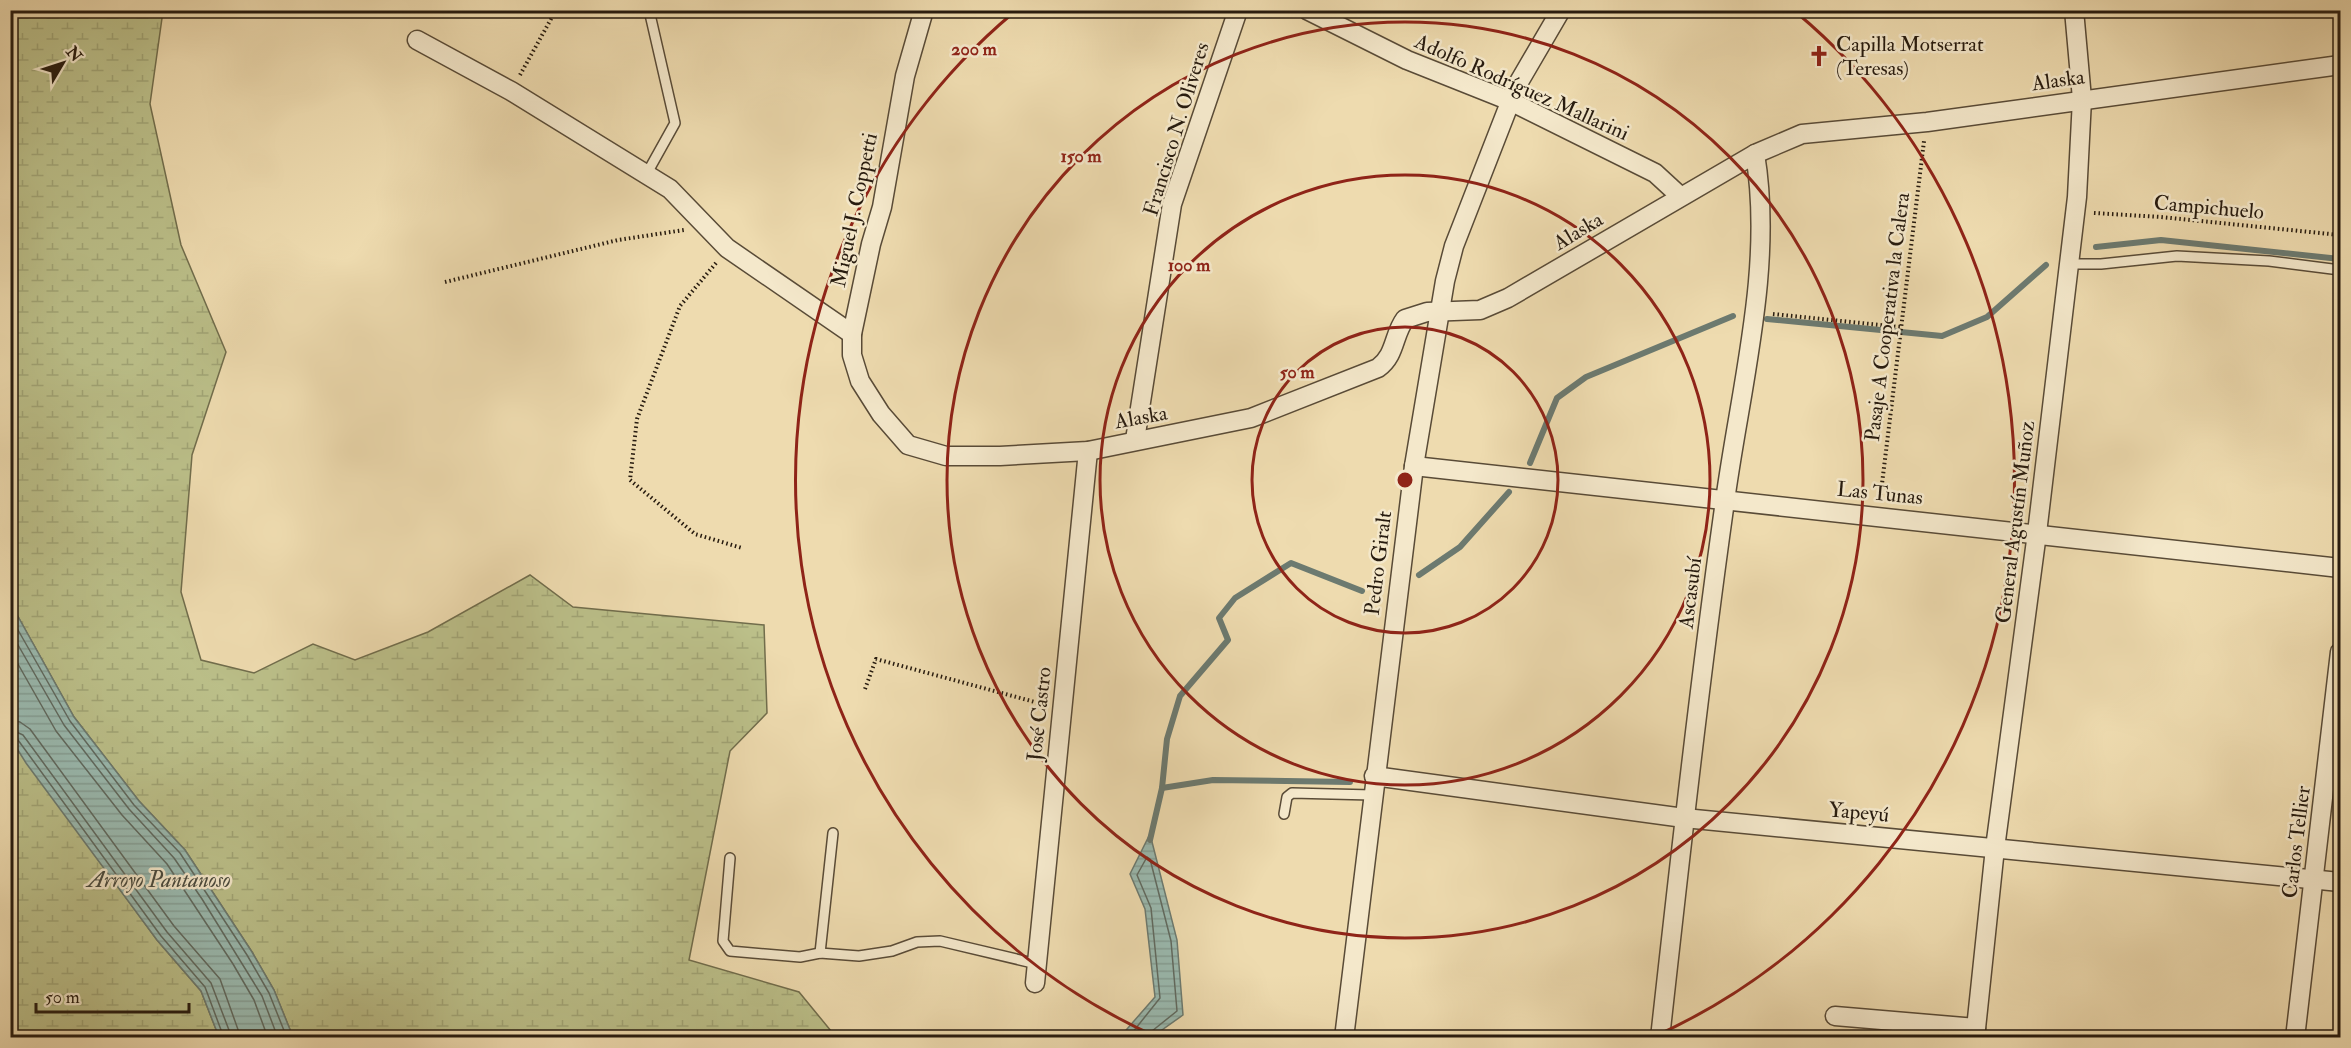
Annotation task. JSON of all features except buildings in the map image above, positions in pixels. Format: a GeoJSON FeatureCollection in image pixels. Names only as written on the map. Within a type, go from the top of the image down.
{"type":"FeatureCollection","features":[{"type":"Feature","properties":{"kind":"street","name":"Miguel J. Coppetti"},"geometry":{"type":"LineString","coordinates":[[881,414],[860,381],[852,355],[852,334],[871,244],[882,207],[904,76],[924,10]]}},
{"type":"Feature","properties":{"kind":"street","name":"Francisco N. Oliveres"},"geometry":{"type":"LineString","coordinates":[[1135,440],[1172,204],[1238,10]]}},
{"type":"Feature","properties":{"kind":"street","name":"Adolfo Rodríguez Mallarini"},"geometry":{"type":"LineString","coordinates":[[1307,10],[1407,60],[1510,101],[1655,172],[1680,196]]}},
{"type":"Feature","properties":{"kind":"street","name":"Pedro Giralt"},"geometry":{"type":"LineString","coordinates":[[1344,1038],[1374,776],[1414,466],[1439,312],[1454,246],[1510,101],[1561,10]]}},
{"type":"Feature","properties":{"kind":"street","name":"General Agustín Muñoz"},"geometry":{"type":"LineString","coordinates":[[1975,1033],[1995,848],[2037,533],[2080,169],[2082,99],[2074,10]]}},
{"type":"Feature","properties":{"kind":"street"},"geometry":{"type":"LineString","coordinates":[[417,40],[511,91],[670,189],[727,248],[852,334]]}},
{"type":"Feature","properties":{"kind":"street","name":"Alaska"},"geometry":{"type":"LineString","coordinates":[[881,414],[908,445],[946,456],[1000,456],[1088,451],[1251,418],[1364,375],[1386,362],[1405,319],[1414,314],[1480,310],[1508,298],[1755,154],[1802,134],[1927,122],[2340,64]]}},
{"type":"Feature","properties":{"kind":"street","name":"Ascasubí"},"geometry":{"type":"LineString","coordinates":[[1660,1038],[1684,818],[1725,499],[1755,312],[1762,193],[1755,154]]}},
{"type":"Feature","properties":{"kind":"street","name":"José Castro"},"geometry":{"type":"LineString","coordinates":[[1035,983],[1088,451]]}},
{"type":"Feature","properties":{"kind":"street","name":"Las Tunas"},"geometry":{"type":"LineString","coordinates":[[1414,466],[1879,515],[2340,568]]}},
{"type":"Feature","properties":{"kind":"street","name":"Carlos Tellier"},"geometry":{"type":"LineString","coordinates":[[2295,1038],[2340,652]]}},
{"type":"Feature","properties":{"kind":"street","name":"Yapeyú"},"geometry":{"type":"LineString","coordinates":[[1374,776],[1684,818],[2340,882]]}},
{"type":"Feature","properties":{"kind":"street"},"geometry":{"type":"LineString","coordinates":[[1835,1016],[1975,1033]]}},
{"type":"Feature","properties":{"kind":"lane"},"geometry":{"type":"LineString","coordinates":[[646,175],[675,123],[649,10]]}},
{"type":"Feature","properties":{"kind":"lane"},"geometry":{"type":"LineString","coordinates":[[2069,264],[2101,264],[2177,256],[2269,261],[2340,270]]}},
{"type":"Feature","properties":{"kind":"lane"},"geometry":{"type":"LineString","coordinates":[[1284,814],[1287,797],[1292,793],[1372,795]]}},
{"type":"Feature","properties":{"kind":"lane"},"geometry":{"type":"LineString","coordinates":[[820,953],[833,833]]}},
{"type":"Feature","properties":{"kind":"lane"},"geometry":{"type":"LineString","coordinates":[[730,858],[723,941],[730,951],[800,957],[820,953],[859,956],[892,951],[917,942],[940,941],[1037,964]]}},
{"type":"Feature","properties":{"kind":"path"},"geometry":{"type":"LineString","coordinates":[[511,91],[556,10]]}},
{"type":"Feature","properties":{"kind":"path","name":"Pasaje A Cooperativa la Calera"},"geometry":{"type":"LineString","coordinates":[[1879,515],[1898,339],[1927,122]]}},
{"type":"Feature","properties":{"kind":"path","name":"Campichuelo"},"geometry":{"type":"LineString","coordinates":[[2075,212],[2161,217],[2340,235]]}},
{"type":"Feature","properties":{"kind":"path"},"geometry":{"type":"LineString","coordinates":[[445,282],[618,240],[707,227]]}},
{"type":"Feature","properties":{"kind":"path"},"geometry":{"type":"LineString","coordinates":[[727,248],[680,306],[637,419],[630,480],[695,534],[742,548]]}},
{"type":"Feature","properties":{"kind":"path"},"geometry":{"type":"LineString","coordinates":[[1755,312],[1900,327]]}},
{"type":"Feature","properties":{"kind":"path"},"geometry":{"type":"LineString","coordinates":[[865,689],[876,659],[1062,709]]}},
{"type":"Feature","properties":{"kind":"green space"},"geometry":{"type":"Polygon","coordinates":[[[11,11],[163,11],[150,104],[181,245],[226,352],[192,455],[181,592],[201,660],[254,673],[313,644],[355,660],[428,632],[530,575],[573,607],[764,625],[767,713],[730,751],[689,960],[799,992],[836,1037],[293,1037],[274,990],[252,952],[185,850],[139,801],[74,717],[11,604],[11,11]]]}},
{"type":"Feature","properties":{"kind":"green space"},"geometry":{"type":"Polygon","coordinates":[[[10,739],[157,940],[201,991],[219,1037],[11,1037],[10,739]]]}},
{"type":"Feature","properties":{"kind":"water","name":"Arroyo Pantanoso"},"geometry":{"type":"Polygon","coordinates":[[[11,604],[74,717],[139,801],[185,850],[252,952],[274,990],[293,1037],[219,1037],[201,991],[157,940],[26,763],[11,739],[11,604]]]}},
{"type":"Feature","properties":{"kind":"water"},"geometry":{"type":"Polygon","coordinates":[[[1150,834],[1177,940],[1183,1015],[1152,1037],[1120,1037],[1155,997],[1145,909],[1130,874],[1150,834]]]}},
{"type":"Feature","properties":{"kind":"waterway"},"geometry":{"type":"LineString","coordinates":[[2096,247],[2161,240],[2340,259]]}},
{"type":"Feature","properties":{"kind":"waterway"},"geometry":{"type":"LineString","coordinates":[[1767,319],[1942,336],[1987,317],[2046,265]]}},
{"type":"Feature","properties":{"kind":"waterway"},"geometry":{"type":"LineString","coordinates":[[1530,463],[1557,398],[1586,377],[1733,316]]}},
{"type":"Feature","properties":{"kind":"waterway"},"geometry":{"type":"LineString","coordinates":[[1419,575],[1460,547],[1509,492]]}},
{"type":"Feature","properties":{"kind":"waterway"},"geometry":{"type":"LineString","coordinates":[[1150,840],[1162,788],[1167,739],[1180,696],[1228,640],[1219,618],[1235,598],[1291,563],[1362,591]]}},
{"type":"Feature","properties":{"kind":"waterway"},"geometry":{"type":"LineString","coordinates":[[1162,788],[1213,780],[1350,782]]}},
{"type":"Feature","properties":{"kind":"place","name":"Capilla Motserrat (Teresas)"},"geometry":{"type":"Point","coordinates":[1819,56]}}]}
